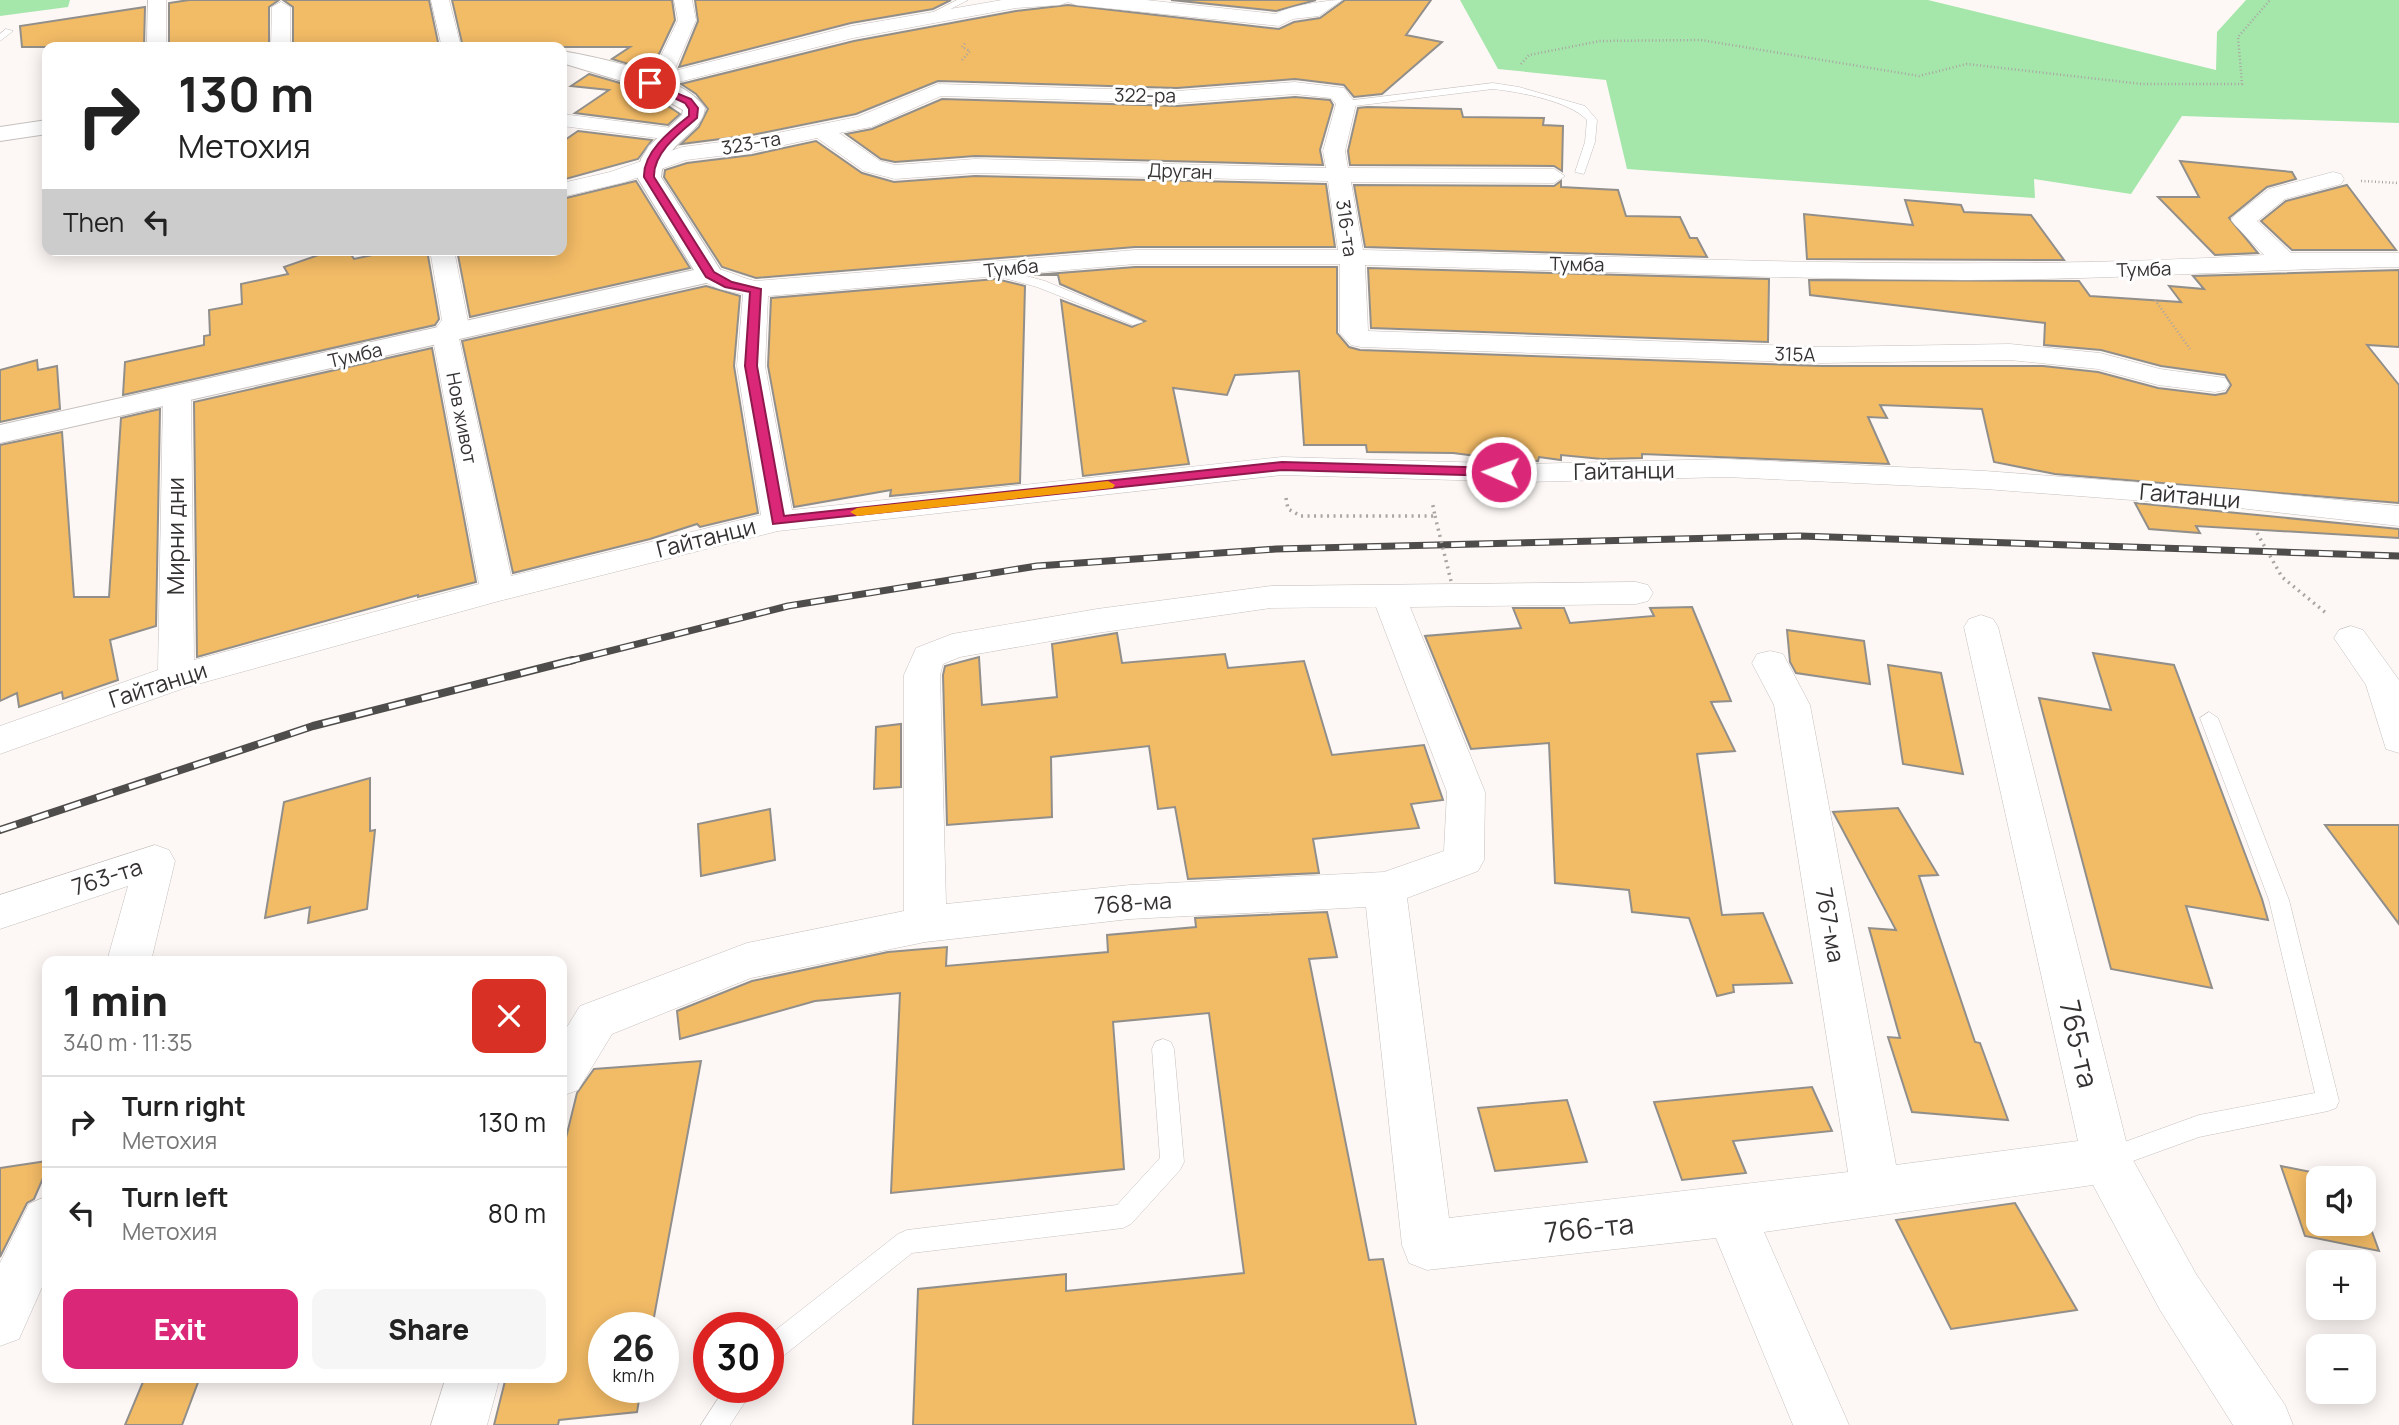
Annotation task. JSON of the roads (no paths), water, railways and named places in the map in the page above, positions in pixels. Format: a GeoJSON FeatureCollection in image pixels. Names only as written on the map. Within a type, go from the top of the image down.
{"type":"FeatureCollection","features":[{"type":"Feature","properties":{"kind":"street"},"geometry":{"type":"LineString","coordinates":[[156,0],[157,42]]}},
{"type":"Feature","properties":{"kind":"street"},"geometry":{"type":"LineString","coordinates":[[440,0],[452,42]]}},
{"type":"Feature","properties":{"kind":"street"},"geometry":{"type":"LineString","coordinates":[[655,82],[687,20],[683,0]]}},
{"type":"Feature","properties":{"kind":"street"},"geometry":{"type":"LineString","coordinates":[[655,82],[852,32],[1016,3],[1060,0]]}},
{"type":"Feature","properties":{"kind":"street"},"geometry":{"type":"LineString","coordinates":[[1076,0],[1179,8],[1279,20],[1288,14],[1312,12],[1333,0]]}},
{"type":"Feature","properties":{"kind":"street"},"geometry":{"type":"LineString","coordinates":[[281,7],[281,42]]}},
{"type":"Feature","properties":{"kind":"street"},"geometry":{"type":"LineString","coordinates":[[567,58],[588,61],[655,82],[688,101],[694,108],[693,117],[672,134],[649,165],[649,177],[710,274]]}},
{"type":"Feature","properties":{"kind":"street","name":"322-ра"},"geometry":{"type":"LineString","coordinates":[[938,90],[1177,97],[1294,88],[1336,92],[1346,104]]}},
{"type":"Feature","properties":{"kind":"street","name":"323-та"},"geometry":{"type":"LineString","coordinates":[[567,189],[617,177],[682,154],[752,145],[818,129],[863,122],[938,90]]}},
{"type":"Feature","properties":{"kind":"street","name":"316-та"},"geometry":{"type":"LineString","coordinates":[[1346,104],[1334,151],[1353,257],[1353,333],[1361,340],[1372,341]]}},
{"type":"Feature","properties":{"kind":"street"},"geometry":{"type":"LineString","coordinates":[[567,121],[672,134]]}},
{"type":"Feature","properties":{"kind":"street"},"geometry":{"type":"LineString","coordinates":[[0,134],[42,128]]}},
{"type":"Feature","properties":{"kind":"street","name":"Друган"},"geometry":{"type":"LineString","coordinates":[[818,129],[872,166],[895,172],[975,166],[1340,175],[1554,176]]}},
{"type":"Feature","properties":{"kind":"street"},"geometry":{"type":"LineString","coordinates":[[2284,261],[2243,220],[2277,194],[2333,179]]}},
{"type":"Feature","properties":{"kind":"street","name":"Нов живот"},"geometry":{"type":"LineString","coordinates":[[443,256],[455,321],[444,334],[497,590]]}},
{"type":"Feature","properties":{"kind":"street","name":"Тумба"},"geometry":{"type":"LineString","coordinates":[[0,435],[710,274],[729,284],[756,289],[1135,257],[1353,257],[1965,272],[2134,270],[2284,261],[2399,260]]}},
{"type":"Feature","properties":{"kind":"street"},"geometry":{"type":"LineString","coordinates":[[756,289],[751,366],[778,521]]}},
{"type":"Feature","properties":{"kind":"street","name":"315А"},"geometry":{"type":"LineString","coordinates":[[1372,341],[1822,355],[2010,352],[2100,360],[2158,377],[2215,384]]}},
{"type":"Feature","properties":{"kind":"street","name":"Мирни дни"},"geometry":{"type":"LineString","coordinates":[[176,677],[177,396]]}},
{"type":"Feature","properties":{"kind":"street","name":"Гайтанци"},"geometry":{"type":"LineString","coordinates":[[0,740],[176,677],[497,590],[778,521],[1282,466],[1525,472],[1726,468],[1985,480],[2239,499],[2399,516]]}},
{"type":"Feature","properties":{"kind":"street"},"geometry":{"type":"LineString","coordinates":[[925,924],[922,674],[928,657],[952,646],[1271,597],[1636,593]]}},
{"type":"Feature","properties":{"kind":"street","name":"768-ма"},"geometry":{"type":"LineString","coordinates":[[567,1067],[596,1020],[747,961],[925,924],[1130,902],[1385,889],[1464,860],[1466,792],[1388,594]]}},
{"type":"Feature","properties":{"kind":"street","name":"765-та"},"geometry":{"type":"LineString","coordinates":[[1982,627],[2106,1160],[2178,1292],[2265,1425]]}},
{"type":"Feature","properties":{"kind":"street"},"geometry":{"type":"LineString","coordinates":[[2351,638],[2383,683],[2399,739]]}},
{"type":"Feature","properties":{"kind":"street","name":"767-ма"},"geometry":{"type":"LineString","coordinates":[[1770,663],[1791,705],[1876,1191]]}},
{"type":"Feature","properties":{"kind":"street","name":"763-та"},"geometry":{"type":"LineString","coordinates":[[0,912],[155,861],[130,956]]}},
{"type":"Feature","properties":{"kind":"street","name":"766-та"},"geometry":{"type":"LineString","coordinates":[[1385,889],[1427,1245],[1730,1212],[2106,1160]]}},
{"type":"Feature","properties":{"kind":"street"},"geometry":{"type":"LineString","coordinates":[[1730,1212],[1821,1425]]}},
{"type":"Feature","properties":{"kind":"street"},"geometry":{"type":"LineString","coordinates":[[0,1320],[42,1232]]}},
{"type":"Feature","properties":{"kind":"street"},"geometry":{"type":"LineString","coordinates":[[459,1425],[471,1383]]}},
{"type":"Feature","properties":{"kind":"lane"},"geometry":{"type":"LineString","coordinates":[[928,17],[964,0]]}},
{"type":"Feature","properties":{"kind":"lane"},"geometry":{"type":"LineString","coordinates":[[0,38],[9,31]]}},
{"type":"Feature","properties":{"kind":"lane"},"geometry":{"type":"LineString","coordinates":[[1346,104],[1493,86],[1516,89],[1581,108],[1592,120],[1590,142],[1580,172]]}},
{"type":"Feature","properties":{"kind":"lane"},"geometry":{"type":"LineString","coordinates":[[993,271],[1041,284],[1137,322]]}},
{"type":"Feature","properties":{"kind":"lane"},"geometry":{"type":"LineString","coordinates":[[2106,1160],[2199,1126],[2328,1101],[2279,900],[2209,718]]}},
{"type":"Feature","properties":{"kind":"lane"},"geometry":{"type":"LineString","coordinates":[[784,1339],[907,1242],[1123,1216],[1172,1162],[1163,1049]]}},
{"type":"Feature","properties":{"kind":"lane"},"geometry":{"type":"LineString","coordinates":[[714,1425],[730,1403]]}},
{"type":"Feature","properties":{"kind":"railway"},"geometry":{"type":"LineString","coordinates":[[566,662],[788,606],[1037,566],[1276,549],[1800,536],[2399,556]]}},
{"type":"Feature","properties":{"kind":"railway"},"geometry":{"type":"LineString","coordinates":[[0,830],[313,726],[573,660]]}}]}
